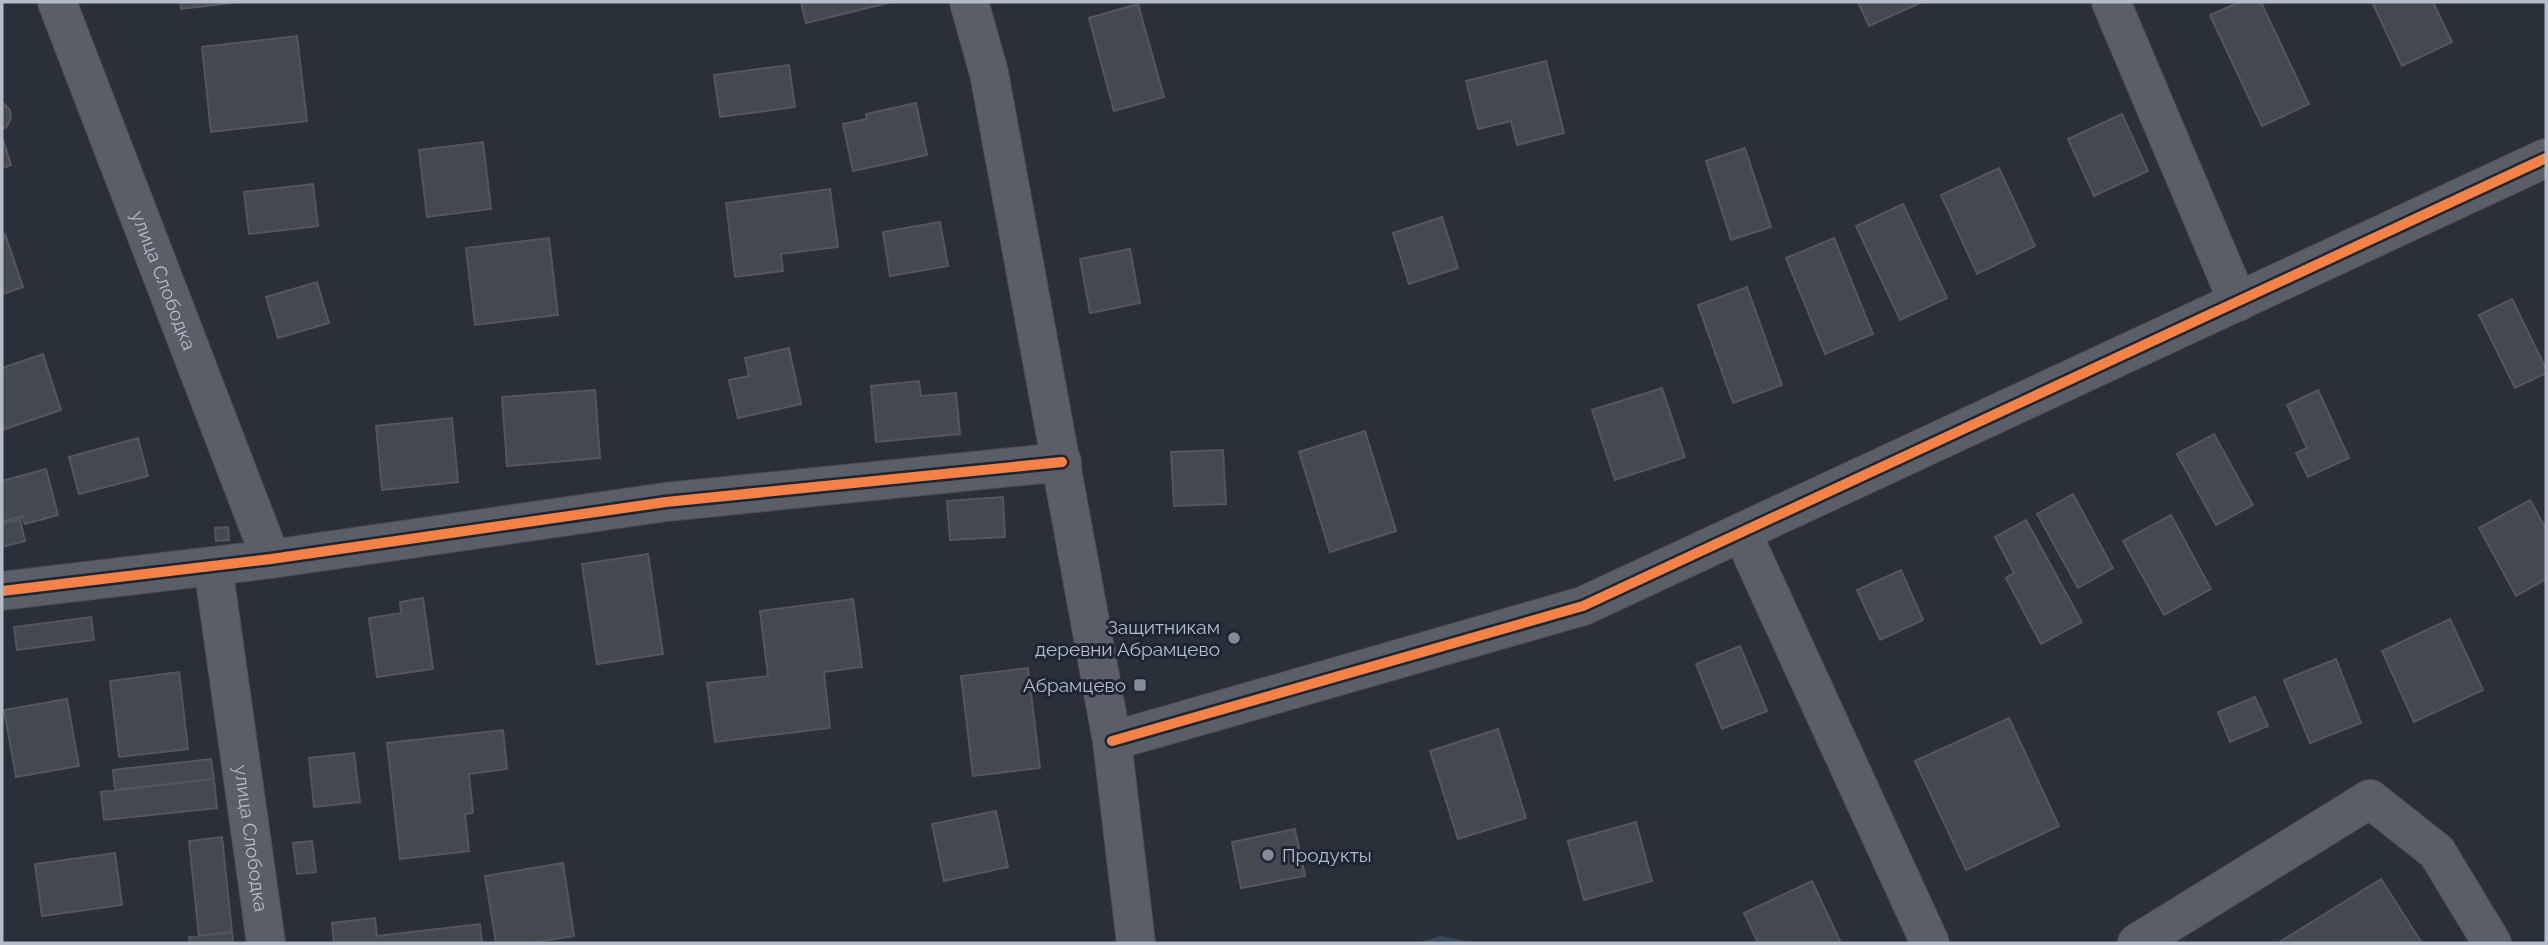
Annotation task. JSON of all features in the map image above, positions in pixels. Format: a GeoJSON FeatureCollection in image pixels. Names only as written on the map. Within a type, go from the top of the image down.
{"type":"FeatureCollection","features":[{"type":"Feature","properties":{"kind":"street","name":"улица Слободка"},"geometry":{"type":"LineString","coordinates":[[57,2],[271,559]]}},
{"type":"Feature","properties":{"kind":"street"},"geometry":{"type":"LineString","coordinates":[[969,2],[989,73],[1112,741],[1136,943]]}},
{"type":"Feature","properties":{"kind":"street"},"geometry":{"type":"LineString","coordinates":[[2111,2],[2238,302]]}},
{"type":"Feature","properties":{"kind":"street"},"geometry":{"type":"LineString","coordinates":[[1112,741],[1583,606],[2546,158]]}},
{"type":"Feature","properties":{"kind":"street"},"geometry":{"type":"LineString","coordinates":[[2,591],[271,559],[666,502],[1062,463]]}},
{"type":"Feature","properties":{"kind":"street"},"geometry":{"type":"LineString","coordinates":[[1742,533],[1930,943]]}},
{"type":"Feature","properties":{"kind":"street","name":"улица Слободка"},"geometry":{"type":"LineString","coordinates":[[213,566],[265,943]]}},
{"type":"Feature","properties":{"kind":"street"},"geometry":{"type":"LineString","coordinates":[[2137,943],[2370,799],[2437,852],[2492,943]]}},
{"type":"Feature","properties":{"kind":"water"},"geometry":{"type":"Polygon","coordinates":[[[1440,936],[1479,943],[1417,943],[1440,936]]]}},
{"type":"Feature","properties":{"kind":"building"},"geometry":{"type":"Polygon","coordinates":[[[180,2],[239,2],[181,9],[180,2]]]}},
{"type":"Feature","properties":{"kind":"building"},"geometry":{"type":"Polygon","coordinates":[[[801,2],[892,2],[806,23],[801,2]]]}},
{"type":"Feature","properties":{"kind":"building"},"geometry":{"type":"Polygon","coordinates":[[[1858,2],[1920,2],[1920,3],[1869,26],[1858,2]]]}},
{"type":"Feature","properties":{"kind":"building"},"geometry":{"type":"Polygon","coordinates":[[[2240,2],[2261,2],[2309,104],[2262,126],[2210,15],[2240,2]]]}},
{"type":"Feature","properties":{"kind":"building"},"geometry":{"type":"Polygon","coordinates":[[[2372,2],[2433,2],[2452,42],[2402,66],[2372,2]]]}},
{"type":"Feature","properties":{"kind":"building"},"geometry":{"type":"Polygon","coordinates":[[[1138,4],[1164,97],[1114,111],[1089,18],[1138,4]]]}},
{"type":"Feature","properties":{"kind":"building"},"geometry":{"type":"Polygon","coordinates":[[[297,36],[307,121],[211,132],[202,47],[297,36]]]}},
{"type":"Feature","properties":{"kind":"building"},"geometry":{"type":"Polygon","coordinates":[[[1546,61],[1564,133],[1517,145],[1511,121],[1478,129],[1466,81],[1546,61]]]}},
{"type":"Feature","properties":{"kind":"building"},"geometry":{"type":"Polygon","coordinates":[[[789,65],[795,107],[720,117],[714,75],[789,65]]]}},
{"type":"Feature","properties":{"kind":"building"},"geometry":{"type":"Polygon","coordinates":[[[2,102],[10,110],[11,118],[2,130],[2,102]]]}},
{"type":"Feature","properties":{"kind":"building"},"geometry":{"type":"Polygon","coordinates":[[[916,103],[927,155],[853,171],[843,124],[867,119],[866,114],[916,103]]]}},
{"type":"Feature","properties":{"kind":"building"},"geometry":{"type":"Polygon","coordinates":[[[2122,114],[2148,171],[2094,196],[2068,139],[2122,114]]]}},
{"type":"Feature","properties":{"kind":"building"},"geometry":{"type":"Polygon","coordinates":[[[2,137],[11,165],[2,168],[2,137]]]}},
{"type":"Feature","properties":{"kind":"building"},"geometry":{"type":"Polygon","coordinates":[[[483,142],[491,209],[427,217],[419,150],[483,142]]]}},
{"type":"Feature","properties":{"kind":"building"},"geometry":{"type":"Polygon","coordinates":[[[1745,148],[1771,227],[1731,240],[1706,161],[1745,148]]]}},
{"type":"Feature","properties":{"kind":"building"},"geometry":{"type":"Polygon","coordinates":[[[1999,168],[2035,246],[1977,274],[1941,195],[1999,168]]]}},
{"type":"Feature","properties":{"kind":"building"},"geometry":{"type":"Polygon","coordinates":[[[313,184],[318,226],[249,234],[244,192],[313,184]]]}},
{"type":"Feature","properties":{"kind":"building"},"geometry":{"type":"Polygon","coordinates":[[[830,189],[838,247],[781,254],[783,271],[735,277],[726,203],[830,189]]]}},
{"type":"Feature","properties":{"kind":"building"},"geometry":{"type":"Polygon","coordinates":[[[1903,204],[1947,298],[1900,320],[1856,226],[1903,204]]]}},
{"type":"Feature","properties":{"kind":"building"},"geometry":{"type":"Polygon","coordinates":[[[1442,217],[1458,268],[1409,284],[1393,233],[1442,217]]]}},
{"type":"Feature","properties":{"kind":"building"},"geometry":{"type":"Polygon","coordinates":[[[940,222],[948,266],[890,276],[883,232],[940,222]]]}},
{"type":"Feature","properties":{"kind":"building"},"geometry":{"type":"Polygon","coordinates":[[[5,234],[23,287],[2,294],[2,235],[5,234]]]}},
{"type":"Feature","properties":{"kind":"building"},"geometry":{"type":"Polygon","coordinates":[[[549,238],[558,315],[475,325],[466,248],[549,238]]]}},
{"type":"Feature","properties":{"kind":"building"},"geometry":{"type":"Polygon","coordinates":[[[1834,238],[1873,334],[1825,354],[1786,258],[1834,238]]]}},
{"type":"Feature","properties":{"kind":"building"},"geometry":{"type":"Polygon","coordinates":[[[1130,249],[1140,303],[1090,313],[1080,259],[1130,249]]]}},
{"type":"Feature","properties":{"kind":"building"},"geometry":{"type":"Polygon","coordinates":[[[317,282],[329,323],[278,338],[266,297],[317,282]]]}},
{"type":"Feature","properties":{"kind":"building"},"geometry":{"type":"Polygon","coordinates":[[[1747,287],[1782,385],[1733,403],[1698,305],[1747,287]]]}},
{"type":"Feature","properties":{"kind":"building"},"geometry":{"type":"Polygon","coordinates":[[[2512,299],[2546,369],[2546,373],[2515,388],[2479,315],[2512,299]]]}},
{"type":"Feature","properties":{"kind":"building"},"geometry":{"type":"Polygon","coordinates":[[[789,348],[801,404],[738,418],[729,380],[749,376],[745,358],[789,348]]]}},
{"type":"Feature","properties":{"kind":"building"},"geometry":{"type":"Polygon","coordinates":[[[43,354],[61,410],[2,430],[2,368],[43,354]]]}},
{"type":"Feature","properties":{"kind":"building"},"geometry":{"type":"Polygon","coordinates":[[[919,381],[921,396],[956,393],[960,434],[876,442],[871,386],[919,381]]]}},
{"type":"Feature","properties":{"kind":"building"},"geometry":{"type":"Polygon","coordinates":[[[1662,388],[1685,457],[1615,480],[1592,410],[1662,388]]]}},
{"type":"Feature","properties":{"kind":"building"},"geometry":{"type":"Polygon","coordinates":[[[595,390],[600,458],[507,466],[502,397],[595,390]]]}},
{"type":"Feature","properties":{"kind":"building"},"geometry":{"type":"Polygon","coordinates":[[[2318,390],[2349,458],[2308,477],[2296,453],[2307,448],[2287,405],[2318,390]]]}},
{"type":"Feature","properties":{"kind":"building"},"geometry":{"type":"Polygon","coordinates":[[[452,418],[458,482],[382,490],[376,426],[452,418]]]}},
{"type":"Feature","properties":{"kind":"building"},"geometry":{"type":"Polygon","coordinates":[[[1365,431],[1396,531],[1330,552],[1299,452],[1365,431]]]}},
{"type":"Feature","properties":{"kind":"building"},"geometry":{"type":"Polygon","coordinates":[[[2214,434],[2253,505],[2216,525],[2177,454],[2214,434]]]}},
{"type":"Feature","properties":{"kind":"building"},"geometry":{"type":"Polygon","coordinates":[[[138,438],[148,476],[79,494],[69,457],[138,438]]]}},
{"type":"Feature","properties":{"kind":"building"},"geometry":{"type":"Polygon","coordinates":[[[1223,450],[1226,504],[1174,506],[1171,452],[1223,450]]]}},
{"type":"Feature","properties":{"kind":"building"},"geometry":{"type":"Polygon","coordinates":[[[46,469],[58,515],[25,524],[22,516],[2,522],[2,481],[46,469]]]}},
{"type":"Feature","properties":{"kind":"building"},"geometry":{"type":"Polygon","coordinates":[[[2073,494],[2113,568],[2078,588],[2037,514],[2073,494]]]}},
{"type":"Feature","properties":{"kind":"building"},"geometry":{"type":"Polygon","coordinates":[[[1003,497],[1005,537],[950,540],[947,501],[1003,497]]]}},
{"type":"Feature","properties":{"kind":"building"},"geometry":{"type":"Polygon","coordinates":[[[2530,500],[2546,529],[2546,579],[2516,596],[2479,528],[2530,500]]]}},
{"type":"Feature","properties":{"kind":"building"},"geometry":{"type":"Polygon","coordinates":[[[2171,515],[2211,589],[2164,615],[2123,541],[2171,515]]]}},
{"type":"Feature","properties":{"kind":"building"},"geometry":{"type":"Polygon","coordinates":[[[20,519],[25,541],[2,547],[2,524],[20,519]]]}},
{"type":"Feature","properties":{"kind":"building"},"geometry":{"type":"Polygon","coordinates":[[[2026,520],[2082,622],[2041,644],[2006,578],[2014,573],[1995,537],[2026,520]]]}},
{"type":"Feature","properties":{"kind":"building"},"geometry":{"type":"Polygon","coordinates":[[[228,527],[229,540],[216,541],[215,528],[228,527]]]}},
{"type":"Feature","properties":{"kind":"building"},"geometry":{"type":"Polygon","coordinates":[[[648,554],[663,654],[597,664],[582,564],[648,554]]]}},
{"type":"Feature","properties":{"kind":"building"},"geometry":{"type":"Polygon","coordinates":[[[1901,570],[1923,620],[1880,640],[1857,590],[1901,570]]]}},
{"type":"Feature","properties":{"kind":"building"},"geometry":{"type":"Polygon","coordinates":[[[423,598],[433,669],[377,677],[369,618],[401,613],[400,602],[423,598]]]}},
{"type":"Feature","properties":{"kind":"building"},"geometry":{"type":"Polygon","coordinates":[[[853,599],[862,667],[824,672],[830,728],[715,742],[707,683],[768,676],[760,611],[853,599]]]}},
{"type":"Feature","properties":{"kind":"building"},"geometry":{"type":"Polygon","coordinates":[[[91,617],[94,640],[17,650],[14,627],[91,617]]]}},
{"type":"Feature","properties":{"kind":"building"},"geometry":{"type":"Polygon","coordinates":[[[2450,619],[2483,690],[2414,722],[2382,651],[2450,619]]]}},
{"type":"Feature","properties":{"kind":"building"},"geometry":{"type":"Polygon","coordinates":[[[1740,646],[1767,711],[1722,729],[1696,664],[1740,646]]]}},
{"type":"Feature","properties":{"kind":"building"},"geometry":{"type":"Polygon","coordinates":[[[2336,659],[2361,723],[2310,743],[2284,680],[2336,659]]]}},
{"type":"Feature","properties":{"kind":"building"},"geometry":{"type":"Polygon","coordinates":[[[1028,668],[1040,768],[973,776],[961,676],[1028,668]]]}},
{"type":"Feature","properties":{"kind":"building"},"geometry":{"type":"Polygon","coordinates":[[[179,672],[188,749],[119,757],[110,681],[179,672]]]}},
{"type":"Feature","properties":{"kind":"building"},"geometry":{"type":"Polygon","coordinates":[[[2255,697],[2268,726],[2230,742],[2218,712],[2255,697]]]}},
{"type":"Feature","properties":{"kind":"building"},"geometry":{"type":"Polygon","coordinates":[[[67,699],[79,766],[16,777],[4,710],[67,699]]]}},
{"type":"Feature","properties":{"kind":"building"},"geometry":{"type":"Polygon","coordinates":[[[2009,718],[2059,826],[1966,870],[1915,761],[2009,718]]]}},
{"type":"Feature","properties":{"kind":"building"},"geometry":{"type":"Polygon","coordinates":[[[1498,729],[1526,818],[1458,839],[1430,751],[1498,729]]]}},
{"type":"Feature","properties":{"kind":"building"},"geometry":{"type":"Polygon","coordinates":[[[503,730],[507,769],[469,774],[473,813],[465,814],[469,851],[400,859],[387,743],[503,730]]]}},
{"type":"Feature","properties":{"kind":"building"},"geometry":{"type":"Polygon","coordinates":[[[354,753],[360,802],[314,807],[309,758],[354,753]]]}},
{"type":"Feature","properties":{"kind":"building"},"geometry":{"type":"Polygon","coordinates":[[[211,759],[214,779],[115,790],[113,770],[211,759]]]}},
{"type":"Feature","properties":{"kind":"building"},"geometry":{"type":"Polygon","coordinates":[[[214,779],[217,808],[104,820],[101,792],[214,779]]]}},
{"type":"Feature","properties":{"kind":"building"},"geometry":{"type":"Polygon","coordinates":[[[996,811],[1008,867],[944,881],[932,824],[996,811]]]}},
{"type":"Feature","properties":{"kind":"building"},"geometry":{"type":"Polygon","coordinates":[[[1636,822],[1652,881],[1584,900],[1568,841],[1636,822]]]}},
{"type":"Feature","properties":{"kind":"building"},"geometry":{"type":"Polygon","coordinates":[[[1295,829],[1305,876],[1241,888],[1232,842],[1295,829]]]}},
{"type":"Feature","properties":{"kind":"building"},"geometry":{"type":"Polygon","coordinates":[[[222,837],[232,932],[199,936],[189,841],[222,837]]]}},
{"type":"Feature","properties":{"kind":"building"},"geometry":{"type":"Polygon","coordinates":[[[312,841],[316,872],[297,874],[293,843],[312,841]]]}},
{"type":"Feature","properties":{"kind":"building"},"geometry":{"type":"Polygon","coordinates":[[[115,853],[122,905],[42,916],[35,864],[115,853]]]}},
{"type":"Feature","properties":{"kind":"building"},"geometry":{"type":"Polygon","coordinates":[[[563,863],[574,936],[529,943],[496,943],[485,876],[563,863]]]}},
{"type":"Feature","properties":{"kind":"building"},"geometry":{"type":"Polygon","coordinates":[[[2381,879],[2422,943],[2278,943],[2381,879]]]}},
{"type":"Feature","properties":{"kind":"building"},"geometry":{"type":"Polygon","coordinates":[[[1812,881],[1840,941],[1758,943],[1744,913],[1812,881]]]}},
{"type":"Feature","properties":{"kind":"building"},"geometry":{"type":"Polygon","coordinates":[[[375,918],[377,936],[480,924],[482,943],[334,943],[332,923],[375,918]]]}},
{"type":"Feature","properties":{"kind":"building"},"geometry":{"type":"Polygon","coordinates":[[[232,932],[233,943],[190,943],[189,937],[232,932]]]}},
{"type":"Feature","properties":{"kind":"cycle path"},"geometry":{"type":"LineString","coordinates":[[1112,741],[1583,606],[2546,158]]}},
{"type":"Feature","properties":{"kind":"cycle path"},"geometry":{"type":"LineString","coordinates":[[2,591],[271,559],[666,502],[1062,462]]}},
{"type":"Feature","properties":{"kind":"place","name":"Защитникам деревни Абрамцево"},"geometry":{"type":"Point","coordinates":[1234,638]}},
{"type":"Feature","properties":{"kind":"place","name":"Абрамцево"},"geometry":{"type":"Point","coordinates":[1140,685]}},
{"type":"Feature","properties":{"kind":"place","name":"Продукты"},"geometry":{"type":"Point","coordinates":[1268,855]}}]}
